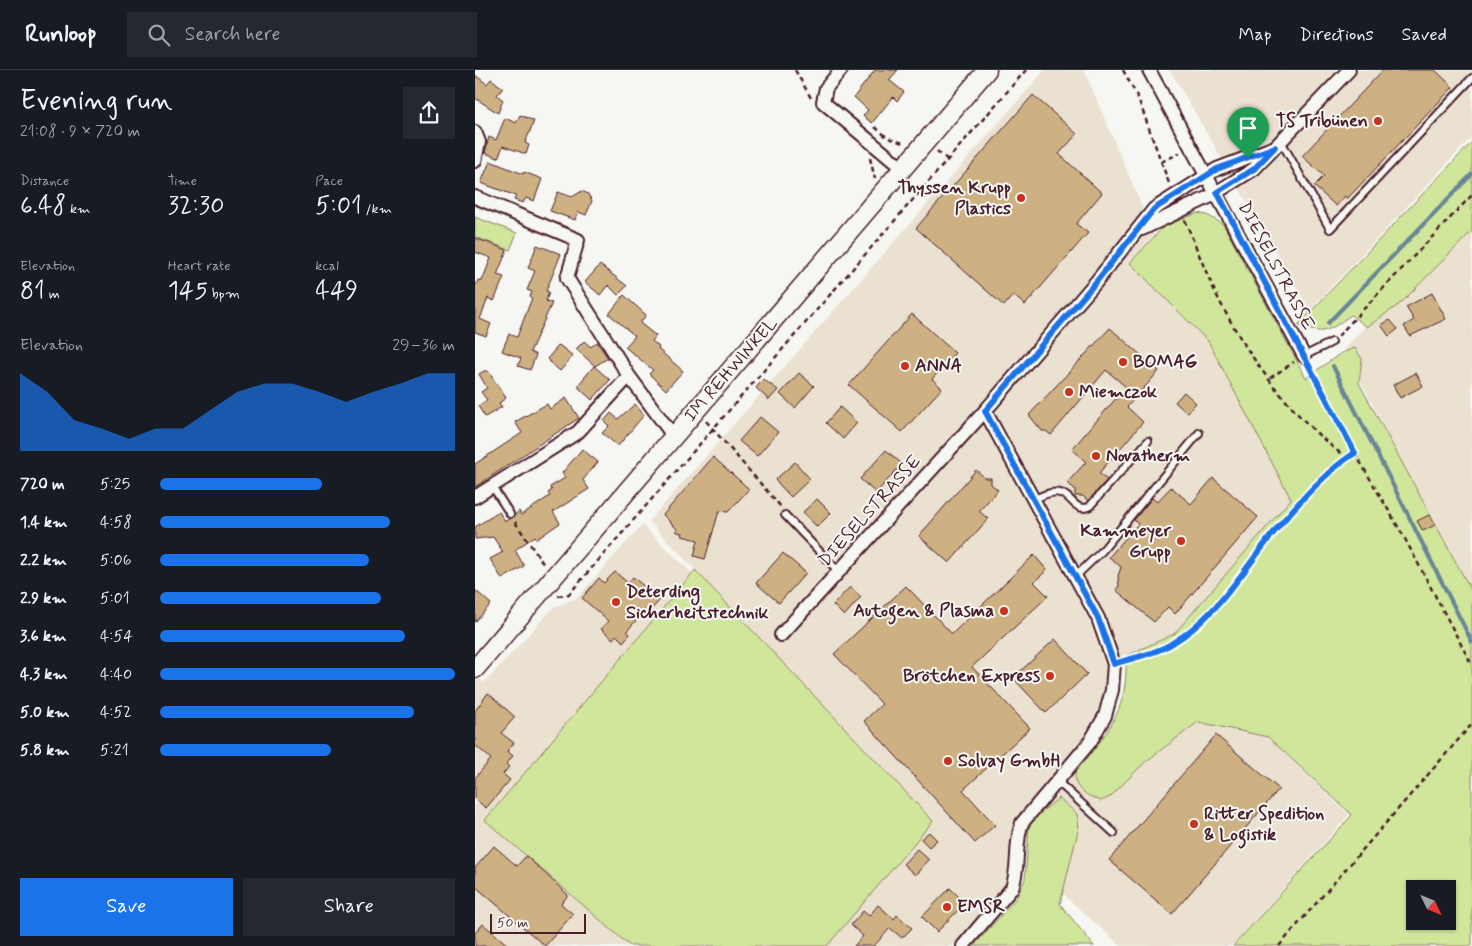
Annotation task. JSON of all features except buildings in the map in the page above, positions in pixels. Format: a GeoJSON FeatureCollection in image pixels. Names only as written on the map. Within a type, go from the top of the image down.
{"type":"FeatureCollection","features":[{"type":"Feature","properties":{"kind":"street"},"geometry":{"type":"LineString","coordinates":[[841,70],[826,88],[823,102],[903,169]]}},
{"type":"Feature","properties":{"kind":"street","name":"IM REHWINKEL"},"geometry":{"type":"LineString","coordinates":[[475,669],[987,70]]}},
{"type":"Feature","properties":{"kind":"street","name":"DIESELSTRASSE"},"geometry":{"type":"LineString","coordinates":[[1149,70],[1217,192],[1304,356]]}},
{"type":"Feature","properties":{"kind":"street"},"geometry":{"type":"LineString","coordinates":[[1217,192],[1254,169],[1348,71]]}},
{"type":"Feature","properties":{"kind":"street"},"geometry":{"type":"LineString","coordinates":[[475,132],[479,142],[475,161]]}},
{"type":"Feature","properties":{"kind":"street"},"geometry":{"type":"LineString","coordinates":[[1207,175],[1278,144]]}},
{"type":"Feature","properties":{"kind":"street","name":"DIESELSTRASSE"},"geometry":{"type":"LineString","coordinates":[[781,635],[985,411],[1139,230],[1154,209],[1207,175]]}},
{"type":"Feature","properties":{"kind":"street","name":"DIESELSTRASSE"},"geometry":{"type":"LineString","coordinates":[[1139,230],[1217,192]]}},
{"type":"Feature","properties":{"kind":"street"},"geometry":{"type":"LineString","coordinates":[[475,198],[578,240],[567,278],[629,376],[673,437]]}},
{"type":"Feature","properties":{"kind":"street"},"geometry":{"type":"LineString","coordinates":[[475,497],[578,432],[629,376]]}},
{"type":"Feature","properties":{"kind":"street"},"geometry":{"type":"LineString","coordinates":[[963,946],[1012,888],[1017,876],[1019,832],[1022,823],[1090,742],[1105,716],[1112,690],[1114,664],[1098,618],[985,411]]}},
{"type":"Feature","properties":{"kind":"lane"},"geometry":{"type":"LineString","coordinates":[[1278,144],[1330,229],[1472,78]]}},
{"type":"Feature","properties":{"kind":"lane"},"geometry":{"type":"LineString","coordinates":[[1304,356],[1331,342]]}},
{"type":"Feature","properties":{"kind":"lane"},"geometry":{"type":"LineString","coordinates":[[1076,576],[1102,551],[1199,433]]}},
{"type":"Feature","properties":{"kind":"lane"},"geometry":{"type":"LineString","coordinates":[[1033,500],[1047,492],[1054,491],[1064,494],[1076,506],[1084,509],[1089,507],[1148,441]]}},
{"type":"Feature","properties":{"kind":"lane"},"geometry":{"type":"LineString","coordinates":[[492,486],[510,514]]}},
{"type":"Feature","properties":{"kind":"lane"},"geometry":{"type":"LineString","coordinates":[[785,515],[839,572]]}},
{"type":"Feature","properties":{"kind":"lane"},"geometry":{"type":"LineString","coordinates":[[1058,782],[1114,833]]}},
{"type":"Feature","properties":{"kind":"path"},"geometry":{"type":"LineString","coordinates":[[795,70],[812,102]]}},
{"type":"Feature","properties":{"kind":"path"},"geometry":{"type":"LineString","coordinates":[[556,596],[569,594],[1026,70]]}},
{"type":"Feature","properties":{"kind":"path"},"geometry":{"type":"LineString","coordinates":[[1123,70],[1138,98],[1174,197]]}},
{"type":"Feature","properties":{"kind":"path"},"geometry":{"type":"LineString","coordinates":[[872,125],[888,138],[903,143]]}},
{"type":"Feature","properties":{"kind":"path"},"geometry":{"type":"LineString","coordinates":[[1161,162],[1193,148]]}},
{"type":"Feature","properties":{"kind":"path"},"geometry":{"type":"LineString","coordinates":[[1331,342],[1472,195]]}},
{"type":"Feature","properties":{"kind":"path"},"geometry":{"type":"LineString","coordinates":[[1180,210],[1230,321],[1270,378],[1309,426],[1325,442],[1347,458]]}},
{"type":"Feature","properties":{"kind":"path"},"geometry":{"type":"LineString","coordinates":[[1270,378],[1304,356],[1355,453],[1404,537],[1472,665]]}},
{"type":"Feature","properties":{"kind":"path"},"geometry":{"type":"LineString","coordinates":[[696,410],[711,430],[782,508],[785,515]]}},
{"type":"Feature","properties":{"kind":"path"},"geometry":{"type":"LineString","coordinates":[[1114,664],[1171,644],[1217,605],[1235,585],[1255,556],[1315,487],[1355,453]]}},
{"type":"Feature","properties":{"kind":"path"},"geometry":{"type":"LineString","coordinates":[[510,514],[546,569]]}},
{"type":"Feature","properties":{"kind":"path"},"geometry":{"type":"LineString","coordinates":[[1279,946],[1472,724]]}},
{"type":"Feature","properties":{"kind":"shaded area"},"geometry":{"type":"Polygon","coordinates":[[[1045,70],[1084,70],[1154,235],[1130,263],[1208,341],[1291,499],[1174,634],[1126,656],[1110,684],[1105,716],[1075,761],[1080,766],[1075,775],[1110,797],[1144,763],[1198,722],[1268,737],[1349,815],[1232,946],[1121,946],[1068,899],[1013,822],[1005,889],[953,946],[827,946],[932,821],[649,521],[1045,70]]]}},
{"type":"Feature","properties":{"kind":"shaded area"},"geometry":{"type":"Polygon","coordinates":[[[1170,70],[1472,70],[1472,137],[1310,310],[1170,70]]]}},
{"type":"Feature","properties":{"kind":"shaded area"},"geometry":{"type":"Polygon","coordinates":[[[1472,211],[1472,597],[1344,349],[1472,211]]]}},
{"type":"Feature","properties":{"kind":"shaded area"},"geometry":{"type":"Polygon","coordinates":[[[642,525],[692,573],[485,820],[630,946],[475,946],[475,676],[484,683],[554,607],[577,598],[642,525]]]}},
{"type":"Feature","properties":{"kind":"green space"},"geometry":{"type":"Polygon","coordinates":[[[1472,142],[1472,231],[1401,303],[1367,327],[1351,315],[1332,328],[1321,331],[1307,329],[1298,325],[1472,142]]]}},
{"type":"Feature","properties":{"kind":"green space"},"geometry":{"type":"Polygon","coordinates":[[[1197,213],[1207,215],[1223,224],[1306,378],[1341,353],[1355,348],[1362,359],[1359,383],[1472,592],[1472,946],[1233,946],[1352,815],[1268,737],[1198,722],[1144,763],[1110,797],[1101,801],[1088,795],[1077,785],[1075,781],[1076,771],[1109,729],[1119,709],[1124,690],[1126,656],[1174,634],[1291,499],[1208,341],[1130,263],[1163,227],[1197,213]]]}},
{"type":"Feature","properties":{"kind":"green space"},"geometry":{"type":"Polygon","coordinates":[[[475,217],[517,233],[510,250],[475,237],[475,217]]]}},
{"type":"Feature","properties":{"kind":"green space"},"geometry":{"type":"Polygon","coordinates":[[[695,570],[933,821],[827,946],[630,946],[485,820],[695,570]]]}},
{"type":"Feature","properties":{"kind":"green space"},"geometry":{"type":"Polygon","coordinates":[[[1059,798],[1077,814],[1079,827],[1060,904],[1094,946],[974,946],[1017,897],[1025,879],[1029,826],[1036,816],[1059,798]]]}},
{"type":"Feature","properties":{"kind":"waterway"},"geometry":{"type":"LineString","coordinates":[[1328,323],[1472,174]]}},
{"type":"Feature","properties":{"kind":"waterway"},"geometry":{"type":"LineString","coordinates":[[1333,366],[1472,642]]}},
{"type":"Feature","properties":{"kind":"place","name":"TS Tribünen"},"geometry":{"type":"Point","coordinates":[1378,121]}},
{"type":"Feature","properties":{"kind":"place","name":"Thyssen Krupp Plastics"},"geometry":{"type":"Point","coordinates":[1021,198]}},
{"type":"Feature","properties":{"kind":"place","name":"BOMAG"},"geometry":{"type":"Point","coordinates":[1123,362]}},
{"type":"Feature","properties":{"kind":"place","name":"ANNA"},"geometry":{"type":"Point","coordinates":[905,366]}},
{"type":"Feature","properties":{"kind":"place","name":"Miemczok"},"geometry":{"type":"Point","coordinates":[1069,392]}},
{"type":"Feature","properties":{"kind":"place","name":"Novatherm"},"geometry":{"type":"Point","coordinates":[1096,456]}},
{"type":"Feature","properties":{"kind":"place","name":"Kammeyer Grupp"},"geometry":{"type":"Point","coordinates":[1181,541]}},
{"type":"Feature","properties":{"kind":"place","name":"Deterding Sicherheitstechnik"},"geometry":{"type":"Point","coordinates":[616,602]}},
{"type":"Feature","properties":{"kind":"place","name":"Autogen & Plasma"},"geometry":{"type":"Point","coordinates":[1004,611]}},
{"type":"Feature","properties":{"kind":"place","name":"Brötchen Express"},"geometry":{"type":"Point","coordinates":[1050,676]}},
{"type":"Feature","properties":{"kind":"place","name":"Solvay GmbH"},"geometry":{"type":"Point","coordinates":[948,761]}},
{"type":"Feature","properties":{"kind":"place","name":"Ritter Spedition & Logistik"},"geometry":{"type":"Point","coordinates":[1194,824]}},
{"type":"Feature","properties":{"kind":"place","name":"EMSR"},"geometry":{"type":"Point","coordinates":[947,907]}},
{"type":"Feature","properties":{"kind":"route"},"geometry":{"type":"LineString","coordinates":[[1275,147],[1254,169],[1217,192],[1355,453],[1315,487],[1255,556],[1235,585],[1217,605],[1189,630],[1171,644],[1114,664],[1098,618],[985,411],[1096,282],[1154,209],[1217,169],[1248,158],[1275,147]]}}]}
